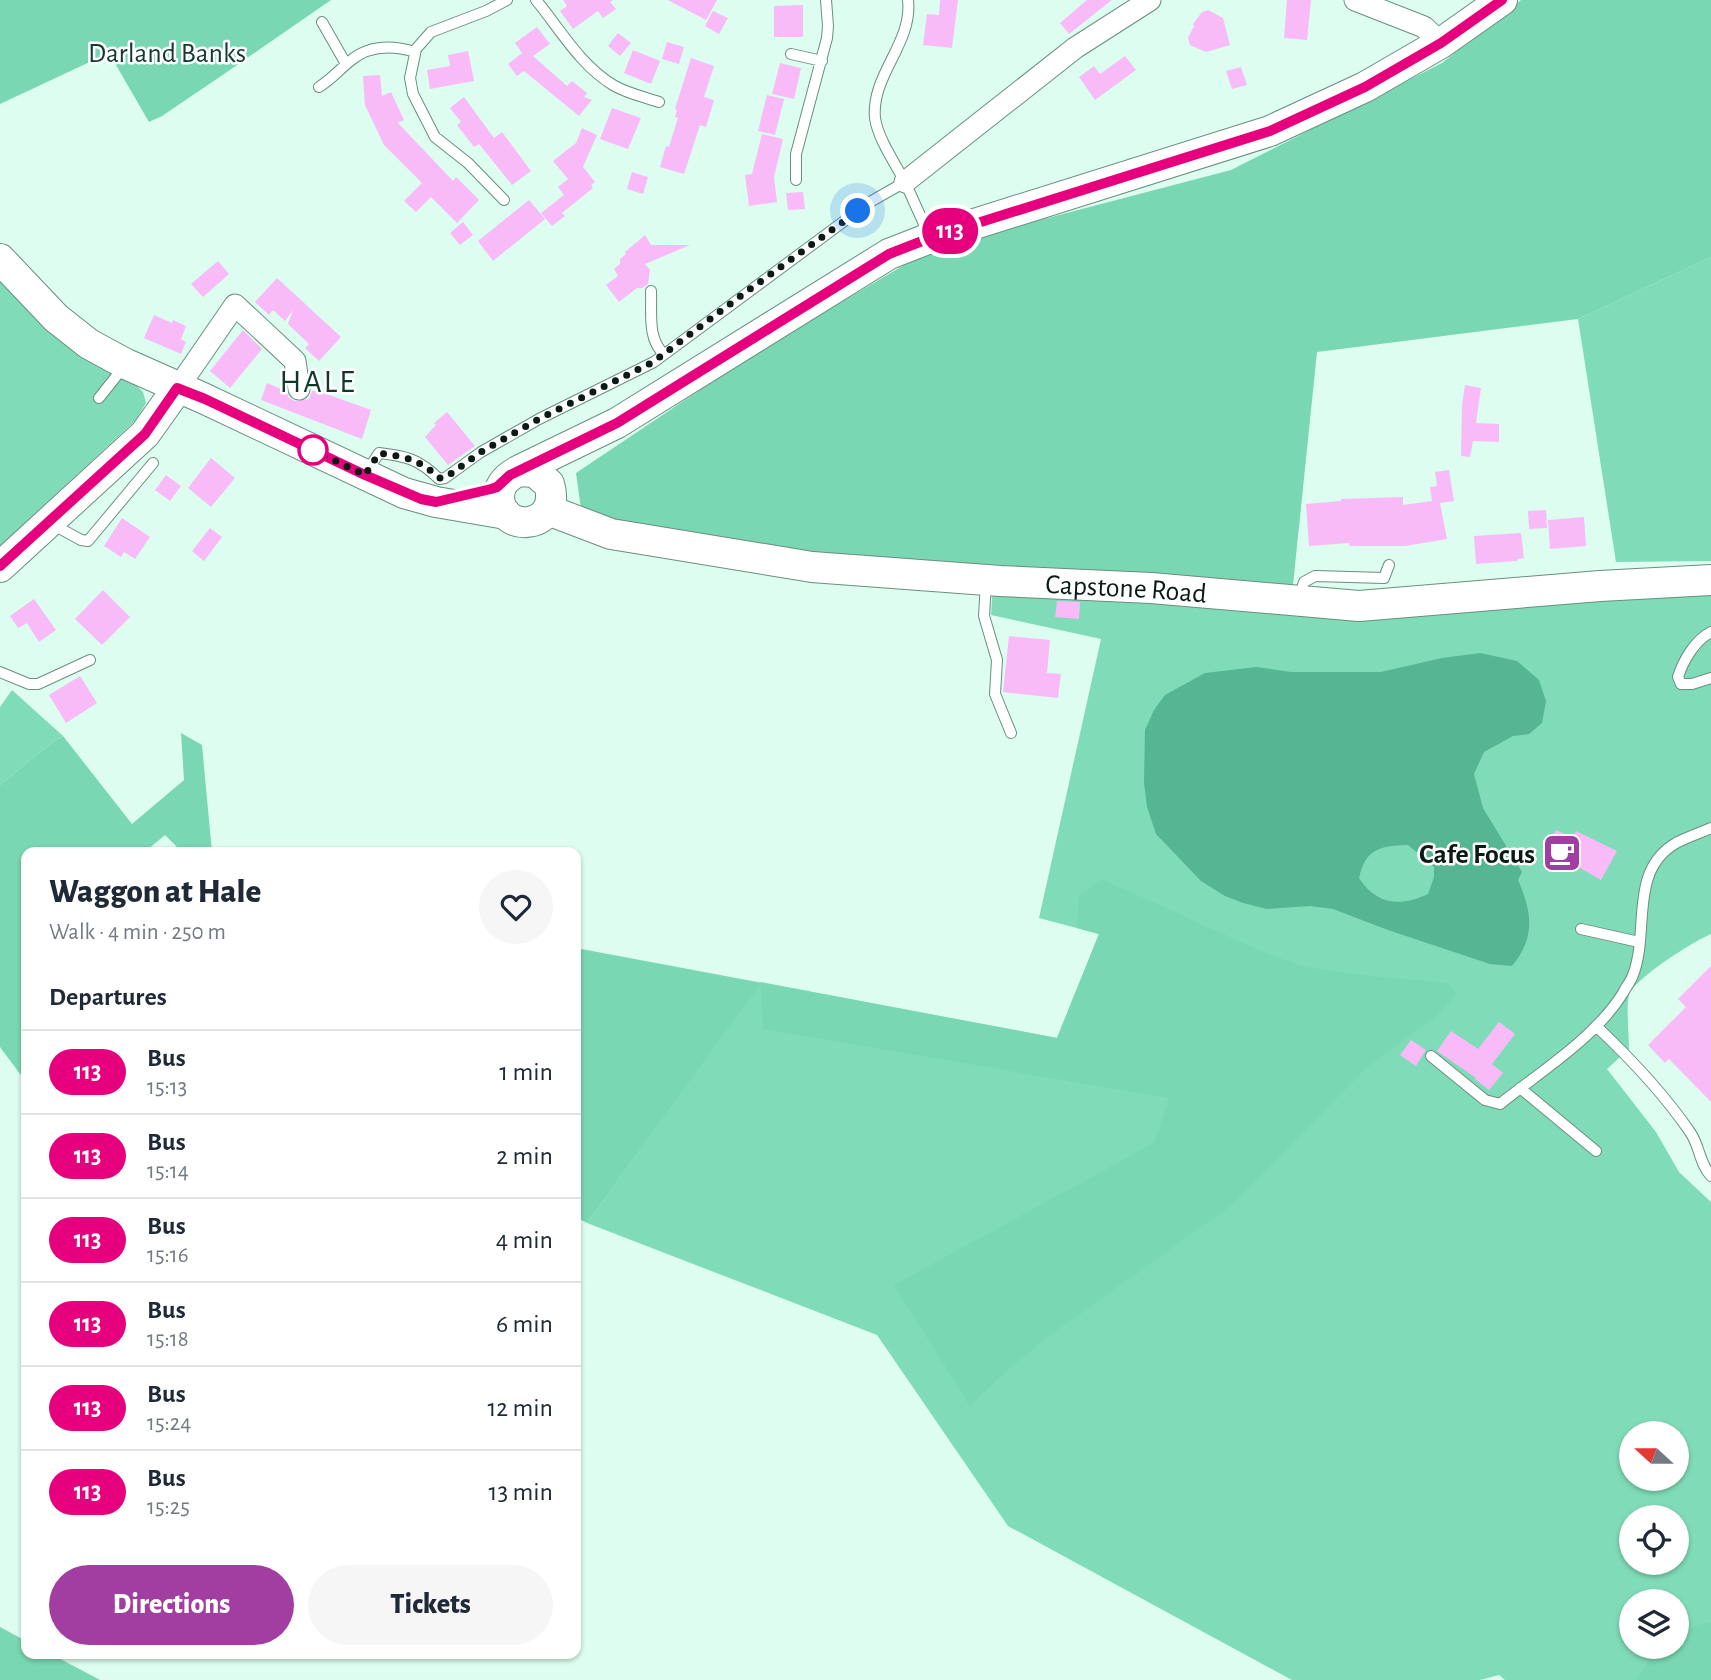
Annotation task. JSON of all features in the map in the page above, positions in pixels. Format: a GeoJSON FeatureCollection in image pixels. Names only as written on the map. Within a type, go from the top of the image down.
{"type":"FeatureCollection","features":[{"type":"Feature","properties":{"kind":"street"},"geometry":{"type":"LineString","coordinates":[[905,182],[1075,48],[1150,0]]}},
{"type":"Feature","properties":{"kind":"street"},"geometry":{"type":"LineString","coordinates":[[1355,0],[1424,27],[1441,43]]}},
{"type":"Feature","properties":{"kind":"street"},"geometry":{"type":"LineString","coordinates":[[436,502],[491,489],[617,423],[889,254],[930,238],[1270,131],[1365,87],[1441,43],[1502,0]]}},
{"type":"Feature","properties":{"kind":"street"},"geometry":{"type":"LineString","coordinates":[[0,259],[56,318],[89,344],[126,364],[404,493],[436,502],[506,514],[520,522],[528,523],[543,516],[562,475],[617,423]]}},
{"type":"Feature","properties":{"kind":"street"},"geometry":{"type":"LineString","coordinates":[[0,566],[145,434],[235,305],[295,360],[299,389]]}},
{"type":"Feature","properties":{"kind":"street"},"geometry":{"type":"LineString","coordinates":[[506,514],[499,499],[511,477],[527,470],[543,477],[550,501]]}},
{"type":"Feature","properties":{"kind":"street","name":"Capstone Road"},"geometry":{"type":"LineString","coordinates":[[550,501],[611,534],[812,567],[986,580],[1151,588],[1359,606],[1600,586],[1711,580]]}},
{"type":"Feature","properties":{"kind":"lane"},"geometry":{"type":"LineString","coordinates":[[505,200],[468,163],[435,137],[422,117],[410,78],[415,52],[424,38],[435,29],[486,11],[507,0]]}},
{"type":"Feature","properties":{"kind":"lane"},"geometry":{"type":"LineString","coordinates":[[536,0],[585,61],[602,77],[615,86],[659,102]]}},
{"type":"Feature","properties":{"kind":"lane"},"geometry":{"type":"LineString","coordinates":[[796,180],[796,154],[828,26],[826,0]]}},
{"type":"Feature","properties":{"kind":"lane"},"geometry":{"type":"LineString","coordinates":[[908,0],[906,31],[880,88],[875,105],[876,121],[930,238]]}},
{"type":"Feature","properties":{"kind":"lane"},"geometry":{"type":"LineString","coordinates":[[322,22],[346,64]]}},
{"type":"Feature","properties":{"kind":"lane"},"geometry":{"type":"LineString","coordinates":[[319,87],[333,78],[357,55],[379,48],[396,47],[415,52]]}},
{"type":"Feature","properties":{"kind":"lane"},"geometry":{"type":"LineString","coordinates":[[791,54],[821,61]]}},
{"type":"Feature","properties":{"kind":"lane"},"geometry":{"type":"LineString","coordinates":[[365,475],[379,453],[408,457],[428,468],[439,478],[445,478],[504,439],[653,362],[870,202],[905,182]]}},
{"type":"Feature","properties":{"kind":"lane"},"geometry":{"type":"LineString","coordinates":[[651,291],[653,339],[664,354]]}},
{"type":"Feature","properties":{"kind":"lane"},"geometry":{"type":"LineString","coordinates":[[99,398],[126,364]]}},
{"type":"Feature","properties":{"kind":"lane"},"geometry":{"type":"LineString","coordinates":[[50,522],[81,540],[88,541],[153,463]]}},
{"type":"Feature","properties":{"kind":"lane"},"geometry":{"type":"LineString","coordinates":[[1299,601],[1304,582],[1315,576],[1384,578],[1389,565]]}},
{"type":"Feature","properties":{"kind":"lane"},"geometry":{"type":"LineString","coordinates":[[986,580],[985,616],[997,660],[995,694],[1011,733]]}},
{"type":"Feature","properties":{"kind":"lane"},"geometry":{"type":"LineString","coordinates":[[1711,632],[1704,635],[1690,653],[1682,664],[1678,677],[1681,684],[1692,684],[1711,678]]}},
{"type":"Feature","properties":{"kind":"lane"},"geometry":{"type":"LineString","coordinates":[[0,672],[38,684],[90,660]]}},
{"type":"Feature","properties":{"kind":"lane"},"geometry":{"type":"LineString","coordinates":[[1431,1056],[1485,1100],[1500,1104],[1520,1088],[1596,1026],[1621,997],[1633,975],[1644,887],[1654,862],[1675,843],[1711,828]]}},
{"type":"Feature","properties":{"kind":"lane"},"geometry":{"type":"LineString","coordinates":[[1581,929],[1639,942]]}},
{"type":"Feature","properties":{"kind":"lane"},"geometry":{"type":"LineString","coordinates":[[1596,1026],[1626,1054],[1693,1135],[1702,1167],[1711,1176]]}},
{"type":"Feature","properties":{"kind":"lane"},"geometry":{"type":"LineString","coordinates":[[1520,1088],[1595,1151]]}},
{"type":"Feature","properties":{"kind":"shaded area"},"geometry":{"type":"Polygon","coordinates":[[[1711,257],[1711,561],[1616,562],[1578,319],[1711,257]]]}},
{"type":"Feature","properties":{"kind":"shaded area"},"geometry":{"type":"Polygon","coordinates":[[[0,273],[138,387],[143,392],[146,403],[136,420],[0,546],[0,273]]]}},
{"type":"Feature","properties":{"kind":"shaded area"},"geometry":{"type":"Polygon","coordinates":[[[993,584],[1570,602],[1711,594],[1711,934],[1666,961],[1634,988],[1628,1000],[1629,1049],[1607,1069],[1656,1132],[1679,1172],[1711,1202],[1711,1680],[1505,1680],[1499,1675],[1480,1680],[1292,1680],[1008,1526],[877,1335],[587,1223],[761,982],[1057,1038],[1099,934],[1039,918],[1101,639],[991,615],[993,584]]]}},
{"type":"Feature","properties":{"kind":"shaded area"},"geometry":{"type":"Polygon","coordinates":[[[1480,653],[1517,661],[1539,680],[1546,701],[1542,723],[1529,734],[1513,736],[1484,752],[1474,774],[1483,808],[1522,872],[1518,880],[1529,914],[1528,934],[1520,955],[1512,966],[1490,964],[1333,909],[1310,906],[1267,909],[1243,903],[1225,896],[1201,881],[1156,834],[1147,807],[1144,783],[1145,730],[1154,710],[1165,695],[1205,673],[1256,667],[1291,672],[1381,672],[1442,658],[1480,653]],[[1408,845],[1390,846],[1370,855],[1359,878],[1373,894],[1381,898],[1408,901],[1428,894],[1434,877],[1434,867],[1408,845]]]}},
{"type":"Feature","properties":{"kind":"shaded area"},"geometry":{"type":"Polygon","coordinates":[[[12,690],[63,736],[0,785],[0,707],[12,690]]]}},
{"type":"Feature","properties":{"kind":"green space","name":"Darland Banks"},"geometry":{"type":"Polygon","coordinates":[[[0,0],[331,0],[162,116],[149,122],[109,53],[0,104],[0,0]]]}},
{"type":"Feature","properties":{"kind":"green space"},"geometry":{"type":"Polygon","coordinates":[[[1521,0],[1711,0],[1711,257],[1578,319],[1317,352],[1293,585],[860,561],[628,531],[581,509],[576,473],[755,353],[933,248],[1231,170],[1442,63],[1521,0]]]}},
{"type":"Feature","properties":{"kind":"green space"},"geometry":{"type":"Polygon","coordinates":[[[181,733],[202,745],[212,847],[177,847],[165,835],[151,847],[21,847],[21,1075],[0,1047],[0,785],[63,736],[132,824],[184,780],[181,733]]]}},
{"type":"Feature","properties":{"kind":"green space"},"geometry":{"type":"Polygon","coordinates":[[[1102,879],[1265,953],[1305,967],[1447,983],[1457,994],[1433,1019],[1366,1068],[1232,1205],[1048,1337],[1003,1374],[970,1406],[894,1285],[1154,1143],[1169,1098],[763,1029],[761,983],[587,1223],[581,1220],[581,949],[1057,1038],[1099,934],[1077,928],[1079,895],[1102,879]]]}},
{"type":"Feature","properties":{"kind":"green space"},"geometry":{"type":"Polygon","coordinates":[[[1711,1623],[1711,1680],[1637,1680],[1650,1659],[1689,1659],[1689,1630],[1711,1623]]]}},
{"type":"Feature","properties":{"kind":"green space"},"geometry":{"type":"Polygon","coordinates":[[[0,1627],[21,1638],[21,1659],[60,1659],[100,1680],[0,1680],[0,1627]]]}},
{"type":"Feature","properties":{"kind":"building"},"geometry":{"type":"Polygon","coordinates":[[[563,0],[613,0],[610,2],[616,9],[603,18],[598,11],[573,29],[560,11],[567,6],[563,0]]]}},
{"type":"Feature","properties":{"kind":"building"},"geometry":{"type":"Polygon","coordinates":[[[668,0],[717,0],[706,20],[668,0]]]}},
{"type":"Feature","properties":{"kind":"building"},"geometry":{"type":"Polygon","coordinates":[[[940,0],[958,0],[952,48],[923,45],[927,14],[939,15],[940,0]]]}},
{"type":"Feature","properties":{"kind":"building"},"geometry":{"type":"Polygon","coordinates":[[[1087,0],[1112,0],[1069,34],[1060,23],[1087,0]]]}},
{"type":"Feature","properties":{"kind":"building"},"geometry":{"type":"Polygon","coordinates":[[[1287,0],[1311,0],[1307,40],[1284,38],[1287,0]]]}},
{"type":"Feature","properties":{"kind":"building"},"geometry":{"type":"Polygon","coordinates":[[[803,5],[803,37],[774,37],[774,6],[803,5]]]}},
{"type":"Feature","properties":{"kind":"building"},"geometry":{"type":"Polygon","coordinates":[[[1208,10],[1223,18],[1230,45],[1206,52],[1190,45],[1188,38],[1193,24],[1202,12],[1208,10]]]}},
{"type":"Feature","properties":{"kind":"building"},"geometry":{"type":"Polygon","coordinates":[[[713,11],[728,18],[719,34],[705,26],[713,11]]]}},
{"type":"Feature","properties":{"kind":"building"},"geometry":{"type":"Polygon","coordinates":[[[537,27],[550,44],[533,56],[567,86],[572,81],[587,93],[584,97],[592,100],[579,116],[524,71],[517,76],[508,64],[522,53],[515,43],[537,27]]]}},
{"type":"Feature","properties":{"kind":"building"},"geometry":{"type":"Polygon","coordinates":[[[618,33],[631,43],[620,56],[608,46],[618,33]]]}},
{"type":"Feature","properties":{"kind":"building"},"geometry":{"type":"Polygon","coordinates":[[[667,42],[684,47],[679,64],[662,59],[667,42]]]}},
{"type":"Feature","properties":{"kind":"building"},"geometry":{"type":"Polygon","coordinates":[[[633,50],[660,61],[651,84],[624,73],[633,50]]]}},
{"type":"Feature","properties":{"kind":"building"},"geometry":{"type":"Polygon","coordinates":[[[468,51],[474,81],[430,89],[427,70],[450,66],[448,55],[468,51]]]}},
{"type":"Feature","properties":{"kind":"building"},"geometry":{"type":"Polygon","coordinates":[[[1125,56],[1136,70],[1095,100],[1079,77],[1094,66],[1100,74],[1125,56]]]}},
{"type":"Feature","properties":{"kind":"building"},"geometry":{"type":"Polygon","coordinates":[[[691,58],[714,66],[704,97],[714,100],[706,127],[700,125],[684,174],[660,167],[678,118],[675,117],[675,109],[691,58]]]}},
{"type":"Feature","properties":{"kind":"building"},"geometry":{"type":"Polygon","coordinates":[[[780,63],[801,68],[794,99],[772,94],[780,63]]]}},
{"type":"Feature","properties":{"kind":"building"},"geometry":{"type":"Polygon","coordinates":[[[1241,67],[1247,85],[1232,89],[1226,71],[1241,67]]]}},
{"type":"Feature","properties":{"kind":"building"},"geometry":{"type":"Polygon","coordinates":[[[380,75],[382,96],[391,92],[404,120],[398,123],[453,181],[456,177],[479,200],[457,223],[431,197],[416,212],[404,201],[422,183],[384,145],[365,105],[363,76],[380,75]]]}},
{"type":"Feature","properties":{"kind":"building"},"geometry":{"type":"Polygon","coordinates":[[[767,95],[784,99],[775,135],[758,131],[767,95]]]}},
{"type":"Feature","properties":{"kind":"building"},"geometry":{"type":"Polygon","coordinates":[[[464,97],[494,138],[502,132],[531,171],[512,185],[479,144],[474,147],[457,125],[461,122],[450,108],[464,97]]]}},
{"type":"Feature","properties":{"kind":"building"},"geometry":{"type":"Polygon","coordinates":[[[612,108],[641,118],[628,149],[600,139],[612,108]]]}},
{"type":"Feature","properties":{"kind":"building"},"geometry":{"type":"Polygon","coordinates":[[[582,128],[597,135],[583,167],[595,182],[591,185],[593,188],[562,213],[565,216],[552,226],[541,213],[564,195],[558,187],[568,179],[553,161],[576,143],[582,128]]]}},
{"type":"Feature","properties":{"kind":"building"},"geometry":{"type":"Polygon","coordinates":[[[762,134],[783,139],[774,177],[777,202],[749,206],[745,175],[752,174],[762,134]]]}},
{"type":"Feature","properties":{"kind":"building"},"geometry":{"type":"Polygon","coordinates":[[[632,172],[648,177],[643,194],[627,189],[632,172]]]}},
{"type":"Feature","properties":{"kind":"building"},"geometry":{"type":"Polygon","coordinates":[[[803,192],[805,209],[788,210],[786,193],[803,192]]]}},
{"type":"Feature","properties":{"kind":"building"},"geometry":{"type":"Polygon","coordinates":[[[529,200],[545,219],[493,261],[478,241],[529,200]]]}},
{"type":"Feature","properties":{"kind":"building"},"geometry":{"type":"Polygon","coordinates":[[[463,222],[473,235],[460,245],[450,233],[463,222]]]}},
{"type":"Feature","properties":{"kind":"building"},"geometry":{"type":"Polygon","coordinates":[[[645,235],[651,245],[690,245],[645,264],[650,270],[648,284],[637,288],[619,302],[606,285],[618,276],[614,269],[620,264],[625,252],[645,235]]]}},
{"type":"Feature","properties":{"kind":"building"},"geometry":{"type":"Polygon","coordinates":[[[218,261],[229,274],[203,297],[191,284],[218,261]]]}},
{"type":"Feature","properties":{"kind":"building"},"geometry":{"type":"Polygon","coordinates":[[[277,278],[341,337],[319,361],[305,348],[309,344],[288,324],[293,310],[285,321],[273,310],[269,315],[255,302],[277,278]]]}},
{"type":"Feature","properties":{"kind":"building"},"geometry":{"type":"Polygon","coordinates":[[[154,315],[186,326],[181,339],[186,342],[181,354],[144,338],[154,315]]]}},
{"type":"Feature","properties":{"kind":"building"},"geometry":{"type":"Polygon","coordinates":[[[243,330],[262,349],[230,388],[210,371],[243,330]]]}},
{"type":"Feature","properties":{"kind":"building"},"geometry":{"type":"Polygon","coordinates":[[[267,383],[286,391],[289,398],[295,401],[309,399],[312,391],[318,391],[371,410],[362,439],[261,400],[267,383]]]}},
{"type":"Feature","properties":{"kind":"building"},"geometry":{"type":"Polygon","coordinates":[[[1465,385],[1481,388],[1476,423],[1499,424],[1499,442],[1473,441],[1470,457],[1461,456],[1465,385]]]}},
{"type":"Feature","properties":{"kind":"building"},"geometry":{"type":"Polygon","coordinates":[[[447,412],[475,446],[448,465],[425,437],[436,425],[434,423],[447,412]]]}},
{"type":"Feature","properties":{"kind":"building"},"geometry":{"type":"Polygon","coordinates":[[[211,458],[235,478],[211,507],[188,488],[211,458]]]}},
{"type":"Feature","properties":{"kind":"building"},"geometry":{"type":"Polygon","coordinates":[[[1449,470],[1454,501],[1440,503],[1447,539],[1405,546],[1350,546],[1349,543],[1309,546],[1306,504],[1341,499],[1403,497],[1403,505],[1432,501],[1430,487],[1437,486],[1435,472],[1449,470]]]}},
{"type":"Feature","properties":{"kind":"building"},"geometry":{"type":"Polygon","coordinates":[[[166,475],[181,486],[170,501],[155,490],[166,475]]]}},
{"type":"Feature","properties":{"kind":"building"},"geometry":{"type":"Polygon","coordinates":[[[1546,510],[1547,528],[1529,529],[1528,511],[1546,510]]]}},
{"type":"Feature","properties":{"kind":"building"},"geometry":{"type":"Polygon","coordinates":[[[1584,517],[1586,546],[1550,549],[1548,520],[1584,517]]]}},
{"type":"Feature","properties":{"kind":"building"},"geometry":{"type":"Polygon","coordinates":[[[122,518],[150,537],[135,559],[124,552],[121,557],[104,546],[122,518]]]}},
{"type":"Feature","properties":{"kind":"building"},"geometry":{"type":"Polygon","coordinates":[[[210,528],[222,537],[204,561],[192,551],[210,528]]]}},
{"type":"Feature","properties":{"kind":"building"},"geometry":{"type":"Polygon","coordinates":[[[1521,533],[1524,558],[1517,561],[1476,564],[1474,536],[1521,533]]]}},
{"type":"Feature","properties":{"kind":"building"},"geometry":{"type":"Polygon","coordinates":[[[103,590],[130,617],[102,645],[75,619],[103,590]]]}},
{"type":"Feature","properties":{"kind":"building"},"geometry":{"type":"Polygon","coordinates":[[[34,599],[56,630],[39,642],[27,623],[18,628],[10,616],[34,599]]]}},
{"type":"Feature","properties":{"kind":"building"},"geometry":{"type":"Polygon","coordinates":[[[1057,601],[1080,602],[1079,619],[1055,617],[1057,601]]]}},
{"type":"Feature","properties":{"kind":"building"},"geometry":{"type":"Polygon","coordinates":[[[1009,636],[1050,640],[1047,673],[1061,674],[1058,698],[1003,692],[1009,636]]]}},
{"type":"Feature","properties":{"kind":"building"},"geometry":{"type":"Polygon","coordinates":[[[80,676],[97,703],[66,723],[49,695],[80,676]]]}},
{"type":"Feature","properties":{"kind":"building"},"geometry":{"type":"Polygon","coordinates":[[[1556,830],[1573,838],[1576,831],[1617,851],[1601,880],[1547,849],[1556,830]]]}},
{"type":"Feature","properties":{"kind":"building"},"geometry":{"type":"Polygon","coordinates":[[[1711,966],[1711,1102],[1669,1059],[1665,1063],[1648,1045],[1686,1007],[1678,999],[1711,966]]]}},
{"type":"Feature","properties":{"kind":"building"},"geometry":{"type":"Polygon","coordinates":[[[1499,1022],[1515,1034],[1492,1064],[1503,1073],[1489,1090],[1437,1051],[1451,1031],[1478,1049],[1499,1022]]]}},
{"type":"Feature","properties":{"kind":"building"},"geometry":{"type":"Polygon","coordinates":[[[1411,1040],[1426,1050],[1416,1066],[1400,1055],[1411,1040]]]}},
{"type":"Feature","properties":{"kind":"bus line","name":"113"},"geometry":{"type":"LineString","coordinates":[[0,566],[145,434],[177,388],[421,499],[436,502],[491,489],[510,475],[617,423],[889,254],[930,238],[1270,131],[1365,87],[1441,43],[1502,0]]}},
{"type":"Feature","properties":{"kind":"place","name":"Cafe Focus"},"geometry":{"type":"Point","coordinates":[1562,853]}},
{"type":"Feature","properties":{"kind":"district","name":"HALE"},"geometry":{"type":"Point","coordinates":[318,381]}},
{"type":"Feature","properties":{"kind":"route"},"geometry":{"type":"LineString","coordinates":[[313,450],[365,475],[379,453],[408,457],[428,468],[439,478],[445,478],[481,452],[539,419],[653,362],[858,211]]}}]}
